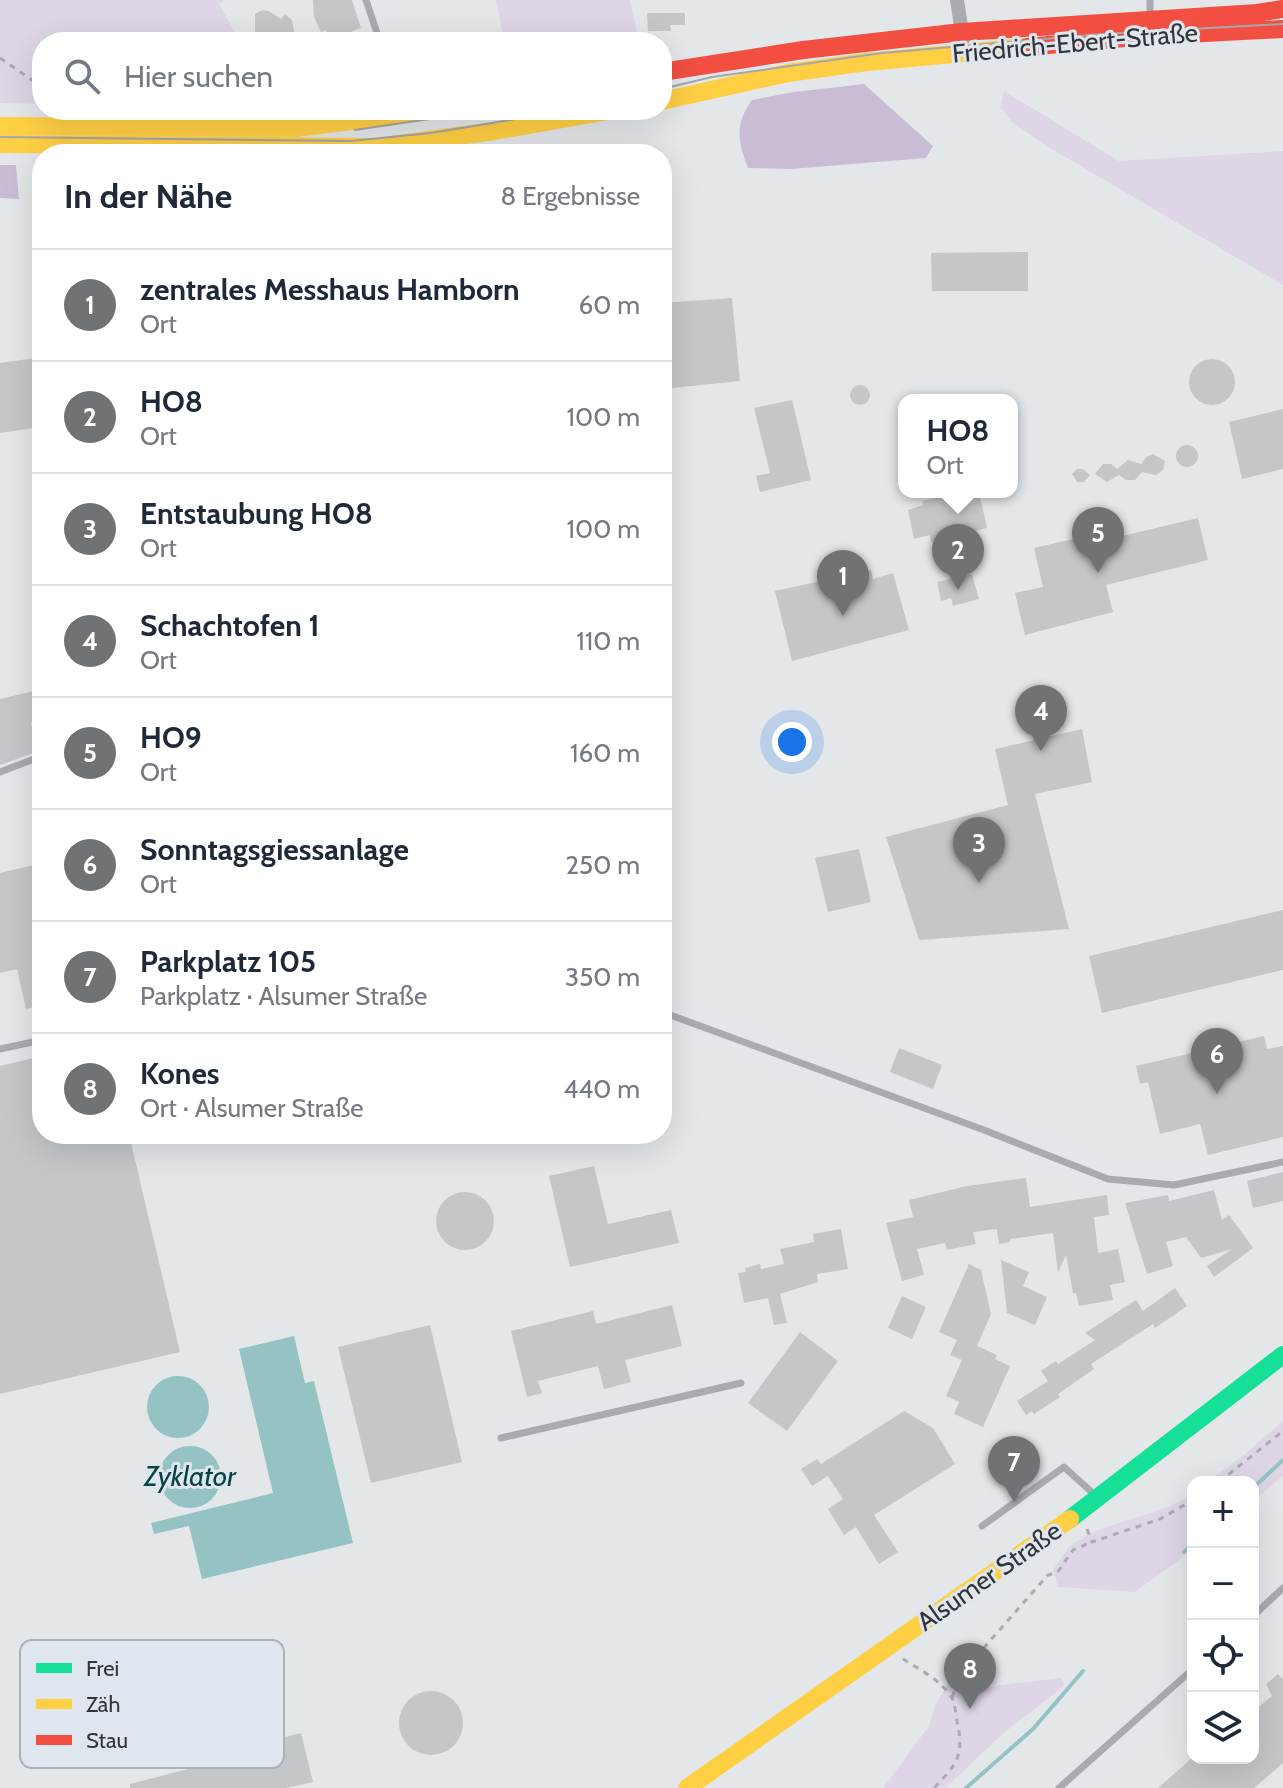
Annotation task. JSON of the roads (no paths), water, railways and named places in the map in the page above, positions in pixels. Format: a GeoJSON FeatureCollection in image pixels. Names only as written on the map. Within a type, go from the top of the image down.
{"type":"FeatureCollection","features":[{"type":"Feature","properties":{"kind":"main road","name":"Friedrich-Ebert-Straße"},"geometry":{"type":"LineString","coordinates":[[672,71],[962,32],[1283,9]]}},
{"type":"Feature","properties":{"kind":"main road","name":"Friedrich-Ebert-Straße"},"geometry":{"type":"LineString","coordinates":[[672,99],[788,73],[867,62],[1147,36],[1283,29]]}},
{"type":"Feature","properties":{"kind":"main road"},"geometry":{"type":"LineString","coordinates":[[0,126],[296,128],[351,120]]}},
{"type":"Feature","properties":{"kind":"main road"},"geometry":{"type":"LineString","coordinates":[[399,144],[557,120]]}},
{"type":"Feature","properties":{"kind":"main road"},"geometry":{"type":"LineString","coordinates":[[0,144],[32,144]]}},
{"type":"Feature","properties":{"kind":"main road","name":"Alsumer Straße"},"geometry":{"type":"LineString","coordinates":[[687,1788],[1077,1514],[1283,1355]]}},
{"type":"Feature","properties":{"kind":"street"},"geometry":{"type":"LineString","coordinates":[[957,0],[965,52]]}},
{"type":"Feature","properties":{"kind":"lane"},"geometry":{"type":"LineString","coordinates":[[366,0],[377,32]]}},
{"type":"Feature","properties":{"kind":"lane"},"geometry":{"type":"LineString","coordinates":[[1150,0],[1150,19]]}},
{"type":"Feature","properties":{"kind":"lane"},"geometry":{"type":"LineString","coordinates":[[0,772],[32,760]]}},
{"type":"Feature","properties":{"kind":"lane"},"geometry":{"type":"LineString","coordinates":[[672,1016],[1108,1179],[1174,1185],[1283,1162]]}},
{"type":"Feature","properties":{"kind":"lane"},"geometry":{"type":"LineString","coordinates":[[0,1049],[32,1042]]}},
{"type":"Feature","properties":{"kind":"lane"},"geometry":{"type":"LineString","coordinates":[[501,1438],[741,1383]]}},
{"type":"Feature","properties":{"kind":"lane"},"geometry":{"type":"LineString","coordinates":[[982,1526],[1064,1467],[1098,1498]]}},
{"type":"Feature","properties":{"kind":"lane"},"geometry":{"type":"LineString","coordinates":[[1259,1610],[1283,1588]]}},
{"type":"Feature","properties":{"kind":"lane"},"geometry":{"type":"LineString","coordinates":[[1059,1788],[1187,1674]]}},
{"type":"Feature","properties":{"kind":"water"},"geometry":{"type":"Polygon","coordinates":[[[294,1336],[305,1383],[314,1381],[353,1543],[202,1579],[189,1526],[154,1534],[151,1523],[273,1493],[239,1349],[294,1336]]]}},
{"type":"Feature","properties":{"kind":"water","name":"Zyklator"},"geometry":{"type":"Polygon","coordinates":[[[178,1376],[200,1385],[209,1407],[200,1429],[178,1438],[156,1429],[147,1407],[156,1385],[178,1376]]]}},
{"type":"Feature","properties":{"kind":"water","name":"Zyklator"},"geometry":{"type":"Polygon","coordinates":[[[190,1446],[212,1455],[221,1477],[212,1499],[190,1508],[168,1499],[159,1477],[168,1455],[190,1446]]]}},
{"type":"Feature","properties":{"kind":"waterway"},"geometry":{"type":"LineString","coordinates":[[1259,1482],[1283,1460]]}},
{"type":"Feature","properties":{"kind":"waterway"},"geometry":{"type":"LineString","coordinates":[[1184,1552],[1188,1548]]}},
{"type":"Feature","properties":{"kind":"waterway"},"geometry":{"type":"LineString","coordinates":[[966,1788],[1033,1729],[1083,1671]]}},
{"type":"Feature","properties":{"kind":"tram line"},"geometry":{"type":"LineString","coordinates":[[672,87],[712,77],[882,53],[1102,34],[1283,24]]}},
{"type":"Feature","properties":{"kind":"tram line"},"geometry":{"type":"LineString","coordinates":[[355,130],[422,120]]}},
{"type":"Feature","properties":{"kind":"tram line"},"geometry":{"type":"LineString","coordinates":[[0,137],[351,141],[431,133],[510,120]]}},
{"type":"Feature","properties":{"kind":"place","name":"HO9"},"geometry":{"type":"Point","coordinates":[1098,573]}},
{"type":"Feature","properties":{"kind":"place","name":"HO8"},"geometry":{"type":"Point","coordinates":[958,590]}},
{"type":"Feature","properties":{"kind":"place","name":"zentrales Messhaus Hamborn"},"geometry":{"type":"Point","coordinates":[843,616]}},
{"type":"Feature","properties":{"kind":"place","name":"Schachtofen 1"},"geometry":{"type":"Point","coordinates":[1041,751]}},
{"type":"Feature","properties":{"kind":"place","name":"Entstaubung HO8"},"geometry":{"type":"Point","coordinates":[979,883]}},
{"type":"Feature","properties":{"kind":"place","name":"Sonntagsgiessanlage"},"geometry":{"type":"Point","coordinates":[1217,1094]}},
{"type":"Feature","properties":{"kind":"place","name":"Parkplatz 105"},"geometry":{"type":"Point","coordinates":[1014,1502]}},
{"type":"Feature","properties":{"kind":"place","name":"Kones"},"geometry":{"type":"Point","coordinates":[970,1709]}}]}
